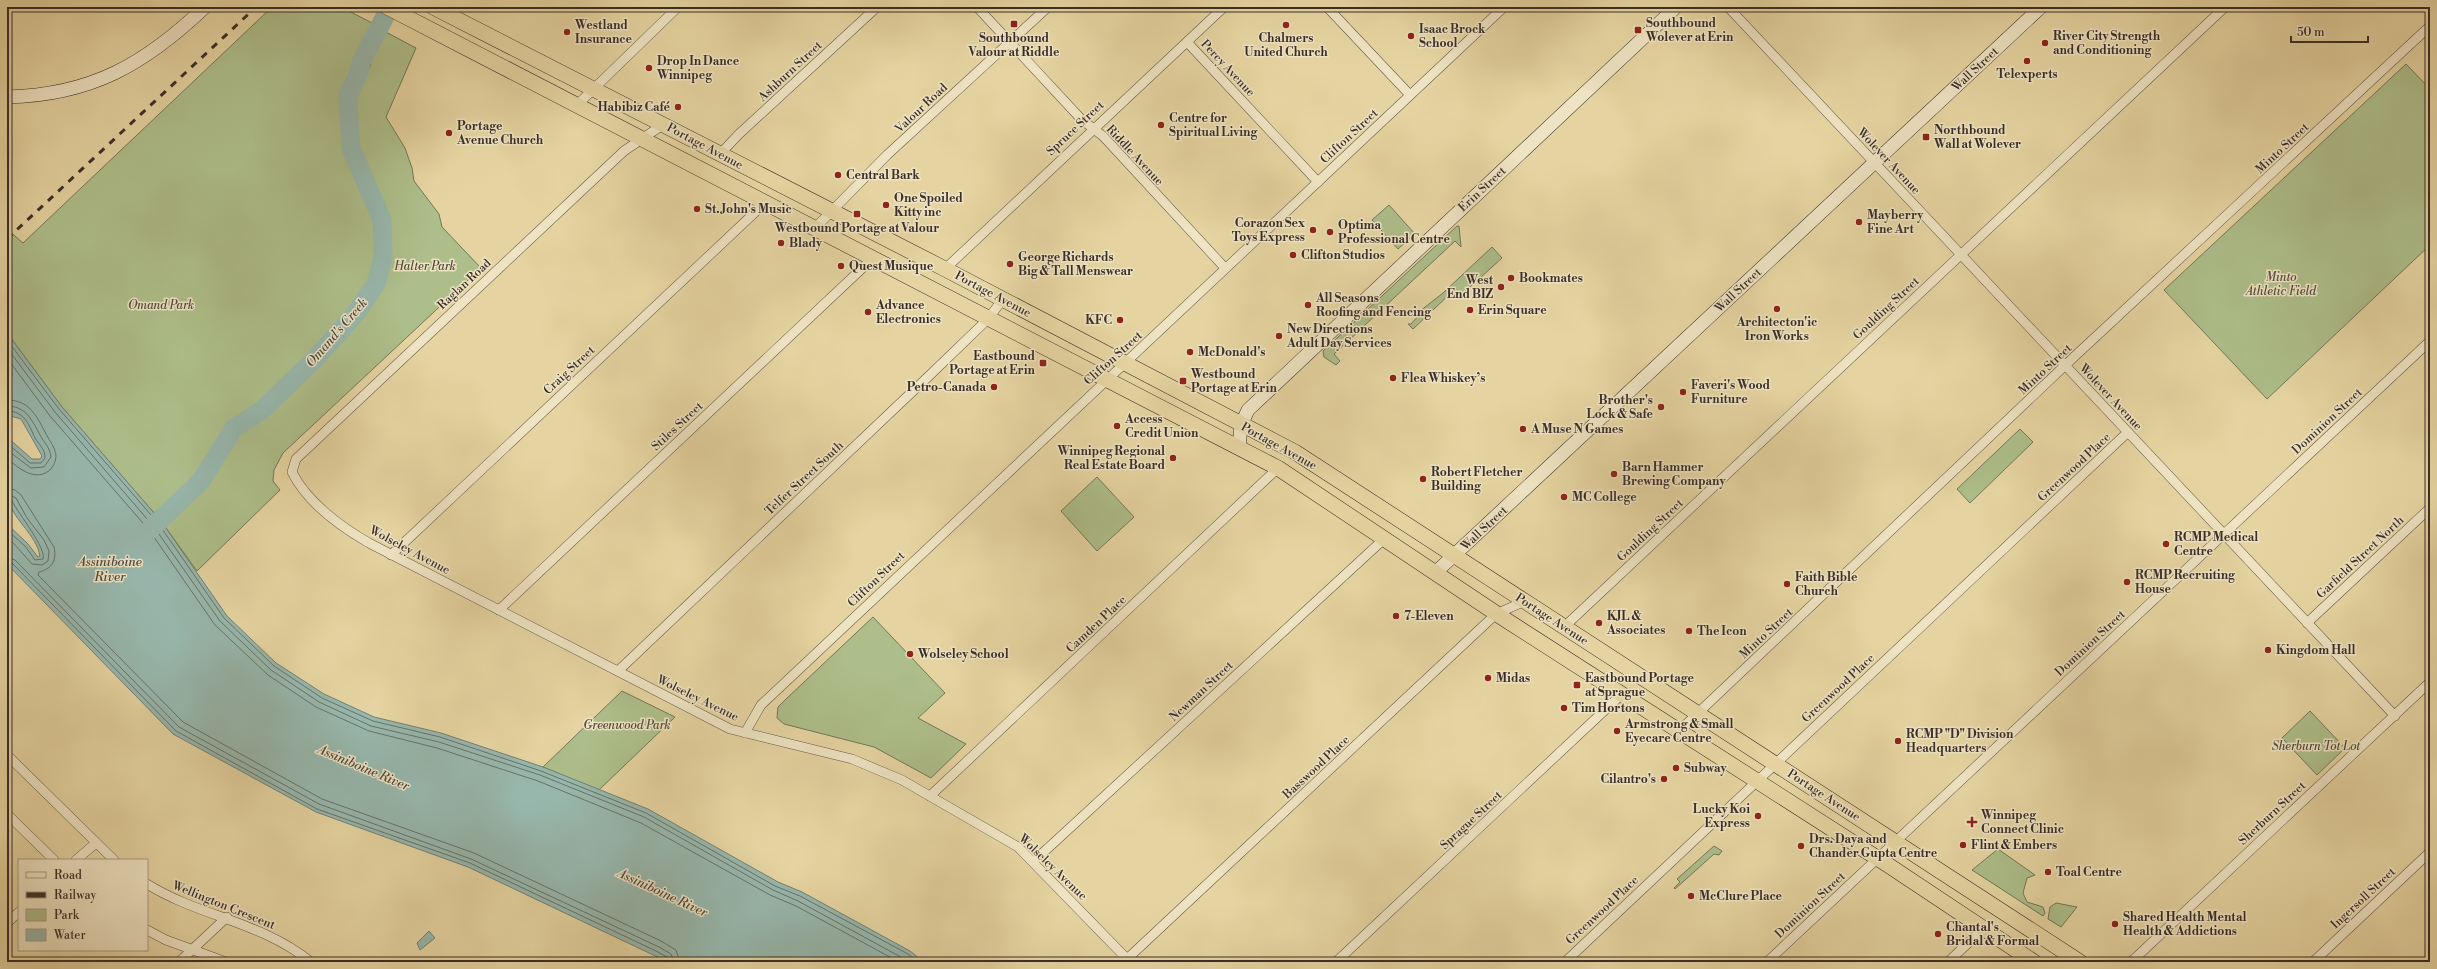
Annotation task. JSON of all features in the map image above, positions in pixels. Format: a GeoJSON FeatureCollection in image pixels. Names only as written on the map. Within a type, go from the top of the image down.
{"type":"FeatureCollection","features":[{"type":"Feature","properties":{"kind":"highway","name":"Portage Avenue"},"geometry":{"type":"LineString","coordinates":[[387,7],[1278,468],[1496,614],[1758,781],[2034,962]]}},
{"type":"Feature","properties":{"kind":"highway","name":"Portage Avenue"},"geometry":{"type":"LineString","coordinates":[[433,7],[945,269],[1295,452],[2080,962]]}},
{"type":"Feature","properties":{"kind":"main road"},"geometry":{"type":"LineString","coordinates":[[7,89],[56,83],[105,69],[152,43],[192,7]]}},
{"type":"Feature","properties":{"kind":"main road"},"geometry":{"type":"LineString","coordinates":[[7,97],[71,89],[108,76],[159,48],[205,7]]}},
{"type":"Feature","properties":{"kind":"main road","name":"Erin Street"},"geometry":{"type":"LineString","coordinates":[[1239,448],[1241,425],[1248,410],[1289,369],[1676,7]]}},
{"type":"Feature","properties":{"kind":"main road","name":"Wall Street"},"geometry":{"type":"LineString","coordinates":[[1435,573],[2041,7]]}},
{"type":"Feature","properties":{"kind":"street"},"geometry":{"type":"LineString","coordinates":[[577,106],[593,88],[678,7]]}},
{"type":"Feature","properties":{"kind":"street","name":"Ashburn Street"},"geometry":{"type":"LineString","coordinates":[[720,154],[739,134],[877,7]]}},
{"type":"Feature","properties":{"kind":"street","name":"Riddle Avenue"},"geometry":{"type":"LineString","coordinates":[[977,7],[1082,120],[1093,128],[1225,268]]}},
{"type":"Feature","properties":{"kind":"street","name":"Valour Road"},"geometry":{"type":"LineString","coordinates":[[814,229],[830,211],[1048,7]]}},
{"type":"Feature","properties":{"kind":"street","name":"Spruce Street"},"geometry":{"type":"LineString","coordinates":[[945,269],[1093,128],[1224,7]]}},
{"type":"Feature","properties":{"kind":"street"},"geometry":{"type":"LineString","coordinates":[[1327,7],[1410,95]]}},
{"type":"Feature","properties":{"kind":"street","name":"Clifton Street"},"geometry":{"type":"LineString","coordinates":[[745,733],[761,705],[1504,7]]}},
{"type":"Feature","properties":{"kind":"street","name":"Wolever Avenue"},"geometry":{"type":"LineString","coordinates":[[1728,7],[2395,716]]}},
{"type":"Feature","properties":{"kind":"street","name":"Goulding Street"},"geometry":{"type":"LineString","coordinates":[[1564,627],[2225,7]]}},
{"type":"Feature","properties":{"kind":"street","name":"Minto Street"},"geometry":{"type":"LineString","coordinates":[[1679,731],[2065,366],[2430,26]]}},
{"type":"Feature","properties":{"kind":"street","name":"Percy Avenue"},"geometry":{"type":"LineString","coordinates":[[1187,42],[1318,182]]}},
{"type":"Feature","properties":{"kind":"street","name":"Raglan Road"},"geometry":{"type":"LineString","coordinates":[[292,472],[296,459],[391,368],[624,151],[664,124]]}},
{"type":"Feature","properties":{"kind":"street","name":"Craig Street"},"geometry":{"type":"LineString","coordinates":[[391,555],[765,203]]}},
{"type":"Feature","properties":{"kind":"street","name":"Stiles Street"},"geometry":{"type":"LineString","coordinates":[[499,610],[872,259]]}},
{"type":"Feature","properties":{"kind":"street","name":"Telfer Street South"},"geometry":{"type":"LineString","coordinates":[[618,671],[988,319],[1003,299]]}},
{"type":"Feature","properties":{"kind":"street","name":"Dominion Street"},"geometry":{"type":"LineString","coordinates":[[1767,962],[2430,341]]}},
{"type":"Feature","properties":{"kind":"street","name":"Greenwood Place"},"geometry":{"type":"LineString","coordinates":[[1565,962],[2128,432]]}},
{"type":"Feature","properties":{"kind":"street","name":"Camden Place"},"geometry":{"type":"LineString","coordinates":[[930,796],[1278,468]]}},
{"type":"Feature","properties":{"kind":"street","name":"Wolseley Avenue"},"geometry":{"type":"LineString","coordinates":[[292,472],[300,486],[338,522],[358,536],[391,555],[730,729],[866,764],[930,796],[1008,840],[1034,861],[1129,961]]}},
{"type":"Feature","properties":{"kind":"street","name":"Garfield Street North"},"geometry":{"type":"LineString","coordinates":[[2308,623],[2430,508]]}},
{"type":"Feature","properties":{"kind":"street","name":"Newman Street"},"geometry":{"type":"LineString","coordinates":[[1034,861],[1384,539]]}},
{"type":"Feature","properties":{"kind":"street","name":"Basswood Place"},"geometry":{"type":"LineString","coordinates":[[1129,961],[1496,614],[1525,601]]}},
{"type":"Feature","properties":{"kind":"street","name":"Sherburn Street"},"geometry":{"type":"LineString","coordinates":[[2131,962],[2430,682]]}},
{"type":"Feature","properties":{"kind":"street","name":"Sprague Street"},"geometry":{"type":"LineString","coordinates":[[1336,962],[1621,695]]}},
{"type":"Feature","properties":{"kind":"street"},"geometry":{"type":"LineString","coordinates":[[7,755],[113,859]]}},
{"type":"Feature","properties":{"kind":"street"},"geometry":{"type":"LineString","coordinates":[[7,814],[53,859]]}},
{"type":"Feature","properties":{"kind":"street"},"geometry":{"type":"LineString","coordinates":[[77,859],[96,842]]}},
{"type":"Feature","properties":{"kind":"street","name":"Ingersoll Street"},"geometry":{"type":"LineString","coordinates":[[2313,962],[2430,852]]}},
{"type":"Feature","properties":{"kind":"street","name":"Wellington Crescent"},"geometry":{"type":"LineString","coordinates":[[148,885],[181,902],[227,917],[272,937],[311,962]]}},
{"type":"Feature","properties":{"kind":"street"},"geometry":{"type":"LineString","coordinates":[[7,923],[18,913]]}},
{"type":"Feature","properties":{"kind":"street"},"geometry":{"type":"LineString","coordinates":[[178,962],[227,917]]}},
{"type":"Feature","properties":{"kind":"street"},"geometry":{"type":"LineString","coordinates":[[1948,962],[1983,929]]}},
{"type":"Feature","properties":{"kind":"street"},"geometry":{"type":"LineString","coordinates":[[148,930],[226,962]]}},
{"type":"Feature","properties":{"kind":"green space","name":"Omand Park"},"geometry":{"type":"Polygon","coordinates":[[[272,7],[341,7],[376,25],[363,48],[356,64],[352,82],[344,95],[341,122],[344,150],[370,199],[373,210],[378,234],[378,258],[376,270],[372,280],[350,315],[321,345],[290,373],[262,403],[270,411],[315,366],[366,308],[381,281],[388,252],[385,216],[378,196],[361,162],[353,104],[354,94],[371,65],[367,61],[382,30],[416,48],[386,117],[405,148],[412,168],[414,181],[439,214],[442,227],[481,268],[283,453],[274,470],[273,481],[280,490],[197,571],[161,521],[62,407],[8,334],[7,229],[23,243],[272,7]]]}},
{"type":"Feature","properties":{"kind":"green space","name":"Minto Athletic Field"},"geometry":{"type":"Polygon","coordinates":[[[2406,64],[2430,89],[2430,245],[2267,399],[2164,290],[2406,64]]]}},
{"type":"Feature","properties":{"kind":"green space"},"geometry":{"type":"Polygon","coordinates":[[[1389,205],[1415,234],[1398,249],[1372,220],[1389,205]]]}},
{"type":"Feature","properties":{"kind":"green space"},"geometry":{"type":"Polygon","coordinates":[[[1457,226],[1459,226],[1461,247],[1455,241],[1334,354],[1340,361],[1336,365],[1324,357],[1323,351],[1457,226]]]}},
{"type":"Feature","properties":{"kind":"green space"},"geometry":{"type":"Polygon","coordinates":[[[1492,247],[1502,258],[1460,296],[1454,290],[1413,329],[1408,324],[1411,324],[1420,314],[1420,311],[1443,293],[1492,247]]]}},
{"type":"Feature","properties":{"kind":"green space"},"geometry":{"type":"Polygon","coordinates":[[[2020,429],[2033,442],[1970,503],[1957,489],[2020,429]]]}},
{"type":"Feature","properties":{"kind":"green space"},"geometry":{"type":"Polygon","coordinates":[[[1097,477],[1134,517],[1097,551],[1061,511],[1097,477]]]}},
{"type":"Feature","properties":{"kind":"green space"},"geometry":{"type":"Polygon","coordinates":[[[873,617],[945,693],[918,718],[966,744],[931,778],[874,747],[784,724],[777,718],[778,707],[873,617]]]}},
{"type":"Feature","properties":{"kind":"green space","name":"Greenwood Park"},"geometry":{"type":"Polygon","coordinates":[[[622,691],[675,717],[598,791],[543,767],[622,691]]]}},
{"type":"Feature","properties":{"kind":"green space","name":"Sherburn Tot Lot"},"geometry":{"type":"Polygon","coordinates":[[[2310,711],[2345,748],[2317,775],[2282,738],[2310,711]]]}},
{"type":"Feature","properties":{"kind":"green space"},"geometry":{"type":"Polygon","coordinates":[[[1714,846],[1722,851],[1719,855],[1714,854],[1675,889],[1674,888],[1680,882],[1677,879],[1714,846]]]}},
{"type":"Feature","properties":{"kind":"green space"},"geometry":{"type":"Polygon","coordinates":[[[1998,849],[2035,875],[2027,878],[2023,893],[2027,902],[2043,907],[2045,913],[2043,916],[1972,870],[1998,849]]]}},
{"type":"Feature","properties":{"kind":"green space"},"geometry":{"type":"Polygon","coordinates":[[[2056,903],[2077,907],[2061,927],[2048,919],[2050,907],[2056,903]]]}},
{"type":"Feature","properties":{"kind":"water","name":"Assiniboine River"},"geometry":{"type":"Polygon","coordinates":[[[7,333],[62,407],[161,521],[227,616],[276,663],[324,694],[374,717],[441,733],[543,767],[648,809],[778,882],[802,892],[910,951],[924,962],[668,962],[468,867],[316,812],[173,734],[7,564],[7,524],[28,544],[38,557],[40,556],[35,542],[11,508],[8,501],[5,480],[7,437],[32,459],[40,459],[42,456],[21,419],[7,415],[7,333]]]}},
{"type":"Feature","properties":{"kind":"water"},"geometry":{"type":"Polygon","coordinates":[[[429,931],[435,938],[420,950],[417,943],[429,931]]]}},
{"type":"Feature","properties":{"kind":"waterway","name":"Omand's Creek"},"geometry":{"type":"LineString","coordinates":[[142,537],[201,481],[234,428],[261,411],[316,358],[356,313],[376,284],[383,258],[382,220],[351,148],[348,95],[358,75],[362,60],[390,7]]}},
{"type":"Feature","properties":{"kind":"railway"},"geometry":{"type":"LineString","coordinates":[[7,239],[256,7]]}},
{"type":"Feature","properties":{"kind":"place","name":"Southbound Valour at Riddle"},"geometry":{"type":"Point","coordinates":[1014,24]}},
{"type":"Feature","properties":{"kind":"place","name":"Chalmers United Church"},"geometry":{"type":"Point","coordinates":[1286,25]}},
{"type":"Feature","properties":{"kind":"place","name":"Southbound Wolever at Erin"},"geometry":{"type":"Point","coordinates":[1638,30]}},
{"type":"Feature","properties":{"kind":"place","name":"Westland Insurance"},"geometry":{"type":"Point","coordinates":[567,32]}},
{"type":"Feature","properties":{"kind":"place","name":"Isaac Brock School"},"geometry":{"type":"Point","coordinates":[1411,36]}},
{"type":"Feature","properties":{"kind":"place","name":"River City Strength and Conditioning"},"geometry":{"type":"Point","coordinates":[2045,43]}},
{"type":"Feature","properties":{"kind":"place","name":"Telexperts"},"geometry":{"type":"Point","coordinates":[2027,61]}},
{"type":"Feature","properties":{"kind":"place","name":"Drop In Dance Winnipeg"},"geometry":{"type":"Point","coordinates":[649,68]}},
{"type":"Feature","properties":{"kind":"place","name":"Habibiz Café"},"geometry":{"type":"Point","coordinates":[678,107]}},
{"type":"Feature","properties":{"kind":"place","name":"Centre for Spiritual Living"},"geometry":{"type":"Point","coordinates":[1161,125]}},
{"type":"Feature","properties":{"kind":"place","name":"Portage Avenue Church"},"geometry":{"type":"Point","coordinates":[449,133]}},
{"type":"Feature","properties":{"kind":"place","name":"Northbound Wall at Wolever"},"geometry":{"type":"Point","coordinates":[1926,137]}},
{"type":"Feature","properties":{"kind":"place","name":"Central Bark"},"geometry":{"type":"Point","coordinates":[838,175]}},
{"type":"Feature","properties":{"kind":"place","name":"One Spoiled Kitty inc"},"geometry":{"type":"Point","coordinates":[886,205]}},
{"type":"Feature","properties":{"kind":"place","name":"St. John's Music"},"geometry":{"type":"Point","coordinates":[697,209]}},
{"type":"Feature","properties":{"kind":"place","name":"Westbound Portage at Valour"},"geometry":{"type":"Point","coordinates":[857,214]}},
{"type":"Feature","properties":{"kind":"place","name":"Mayberry Fine Art"},"geometry":{"type":"Point","coordinates":[1859,222]}},
{"type":"Feature","properties":{"kind":"place","name":"Corazon Sex Toys Express"},"geometry":{"type":"Point","coordinates":[1313,230]}},
{"type":"Feature","properties":{"kind":"place","name":"Optima Professional Centre"},"geometry":{"type":"Point","coordinates":[1330,232]}},
{"type":"Feature","properties":{"kind":"place","name":"Blady"},"geometry":{"type":"Point","coordinates":[781,243]}},
{"type":"Feature","properties":{"kind":"place","name":"Clifton Studios"},"geometry":{"type":"Point","coordinates":[1293,255]}},
{"type":"Feature","properties":{"kind":"place","name":"George Richards Big & Tall Menswear"},"geometry":{"type":"Point","coordinates":[1010,264]}},
{"type":"Feature","properties":{"kind":"place","name":"Quest Musique"},"geometry":{"type":"Point","coordinates":[841,266]}},
{"type":"Feature","properties":{"kind":"place","name":"Bookmates"},"geometry":{"type":"Point","coordinates":[1511,278]}},
{"type":"Feature","properties":{"kind":"place","name":"West End BIZ"},"geometry":{"type":"Point","coordinates":[1501,287]}},
{"type":"Feature","properties":{"kind":"place","name":"All Seasons Roofing and Fencing"},"geometry":{"type":"Point","coordinates":[1308,305]}},
{"type":"Feature","properties":{"kind":"place","name":"Architecton'ic Iron Works"},"geometry":{"type":"Point","coordinates":[1777,309]}},
{"type":"Feature","properties":{"kind":"place","name":"Erin Square"},"geometry":{"type":"Point","coordinates":[1470,310]}},
{"type":"Feature","properties":{"kind":"place","name":"Advance Electronics"},"geometry":{"type":"Point","coordinates":[868,312]}},
{"type":"Feature","properties":{"kind":"place","name":"KFC"},"geometry":{"type":"Point","coordinates":[1120,320]}},
{"type":"Feature","properties":{"kind":"place","name":"New Directions Adult Day Services"},"geometry":{"type":"Point","coordinates":[1279,336]}},
{"type":"Feature","properties":{"kind":"place","name":"McDonald's"},"geometry":{"type":"Point","coordinates":[1190,352]}},
{"type":"Feature","properties":{"kind":"place","name":"Eastbound Portage at Erin"},"geometry":{"type":"Point","coordinates":[1043,363]}},
{"type":"Feature","properties":{"kind":"place","name":"Flea Whiskey’s"},"geometry":{"type":"Point","coordinates":[1393,378]}},
{"type":"Feature","properties":{"kind":"place","name":"Westbound Portage at Erin"},"geometry":{"type":"Point","coordinates":[1183,381]}},
{"type":"Feature","properties":{"kind":"place","name":"Petro-Canada"},"geometry":{"type":"Point","coordinates":[994,387]}},
{"type":"Feature","properties":{"kind":"place","name":"Faveri's Wood Furniture"},"geometry":{"type":"Point","coordinates":[1683,392]}},
{"type":"Feature","properties":{"kind":"place","name":"Brother's Lock & Safe"},"geometry":{"type":"Point","coordinates":[1661,407]}},
{"type":"Feature","properties":{"kind":"place","name":"Access Credit Union"},"geometry":{"type":"Point","coordinates":[1117,426]}},
{"type":"Feature","properties":{"kind":"place","name":"A Muse N Games"},"geometry":{"type":"Point","coordinates":[1523,429]}},
{"type":"Feature","properties":{"kind":"place","name":"Winnipeg Regional Real Estate Board"},"geometry":{"type":"Point","coordinates":[1173,458]}},
{"type":"Feature","properties":{"kind":"place","name":"Barn Hammer Brewing Company"},"geometry":{"type":"Point","coordinates":[1614,474]}},
{"type":"Feature","properties":{"kind":"place","name":"Robert Fletcher Building"},"geometry":{"type":"Point","coordinates":[1423,479]}},
{"type":"Feature","properties":{"kind":"place","name":"MC College"},"geometry":{"type":"Point","coordinates":[1564,497]}},
{"type":"Feature","properties":{"kind":"place","name":"RCMP Medical Centre"},"geometry":{"type":"Point","coordinates":[2166,544]}},
{"type":"Feature","properties":{"kind":"place","name":"RCMP Recruiting House"},"geometry":{"type":"Point","coordinates":[2127,582]}},
{"type":"Feature","properties":{"kind":"place","name":"Faith Bible Church"},"geometry":{"type":"Point","coordinates":[1787,584]}},
{"type":"Feature","properties":{"kind":"place","name":"7-Eleven"},"geometry":{"type":"Point","coordinates":[1396,616]}},
{"type":"Feature","properties":{"kind":"place","name":"KJL & Associates"},"geometry":{"type":"Point","coordinates":[1599,623]}},
{"type":"Feature","properties":{"kind":"place","name":"The Icon"},"geometry":{"type":"Point","coordinates":[1689,631]}},
{"type":"Feature","properties":{"kind":"place","name":"Kingdom Hall"},"geometry":{"type":"Point","coordinates":[2268,650]}},
{"type":"Feature","properties":{"kind":"place","name":"Wolseley School"},"geometry":{"type":"Point","coordinates":[910,654]}},
{"type":"Feature","properties":{"kind":"place","name":"Midas"},"geometry":{"type":"Point","coordinates":[1488,678]}},
{"type":"Feature","properties":{"kind":"place","name":"Eastbound Portage at Sprague"},"geometry":{"type":"Point","coordinates":[1577,685]}},
{"type":"Feature","properties":{"kind":"place","name":"Tim Hortons"},"geometry":{"type":"Point","coordinates":[1564,708]}},
{"type":"Feature","properties":{"kind":"place","name":"Armstrong & Small Eyecare Centre"},"geometry":{"type":"Point","coordinates":[1617,731]}},
{"type":"Feature","properties":{"kind":"place","name":"RCMP \"D\" Division Headquarters"},"geometry":{"type":"Point","coordinates":[1898,741]}},
{"type":"Feature","properties":{"kind":"place","name":"Subway"},"geometry":{"type":"Point","coordinates":[1676,768]}},
{"type":"Feature","properties":{"kind":"place","name":"Cilantro's"},"geometry":{"type":"Point","coordinates":[1664,779]}},
{"type":"Feature","properties":{"kind":"place","name":"Lucky Koi Express"},"geometry":{"type":"Point","coordinates":[1758,816]}},
{"type":"Feature","properties":{"kind":"place","name":"Winnipeg Connect Clinic"},"geometry":{"type":"Point","coordinates":[1972,822]}},
{"type":"Feature","properties":{"kind":"place","name":"Flint & Embers"},"geometry":{"type":"Point","coordinates":[1963,845]}},
{"type":"Feature","properties":{"kind":"place","name":"Drs. Daya and Chander Gupta Centre"},"geometry":{"type":"Point","coordinates":[1801,846]}},
{"type":"Feature","properties":{"kind":"place","name":"Toal Centre"},"geometry":{"type":"Point","coordinates":[2048,872]}},
{"type":"Feature","properties":{"kind":"place","name":"McClure Place"},"geometry":{"type":"Point","coordinates":[1691,896]}},
{"type":"Feature","properties":{"kind":"place","name":"Shared Health Mental Health & Addictions"},"geometry":{"type":"Point","coordinates":[2115,924]}},
{"type":"Feature","properties":{"kind":"place","name":"Chantal's Bridal & Formal"},"geometry":{"type":"Point","coordinates":[1938,934]}},
{"type":"Feature","properties":{"kind":"park label","name":"Halter Park"},"geometry":{"type":"Point","coordinates":[425,266]}}]}
